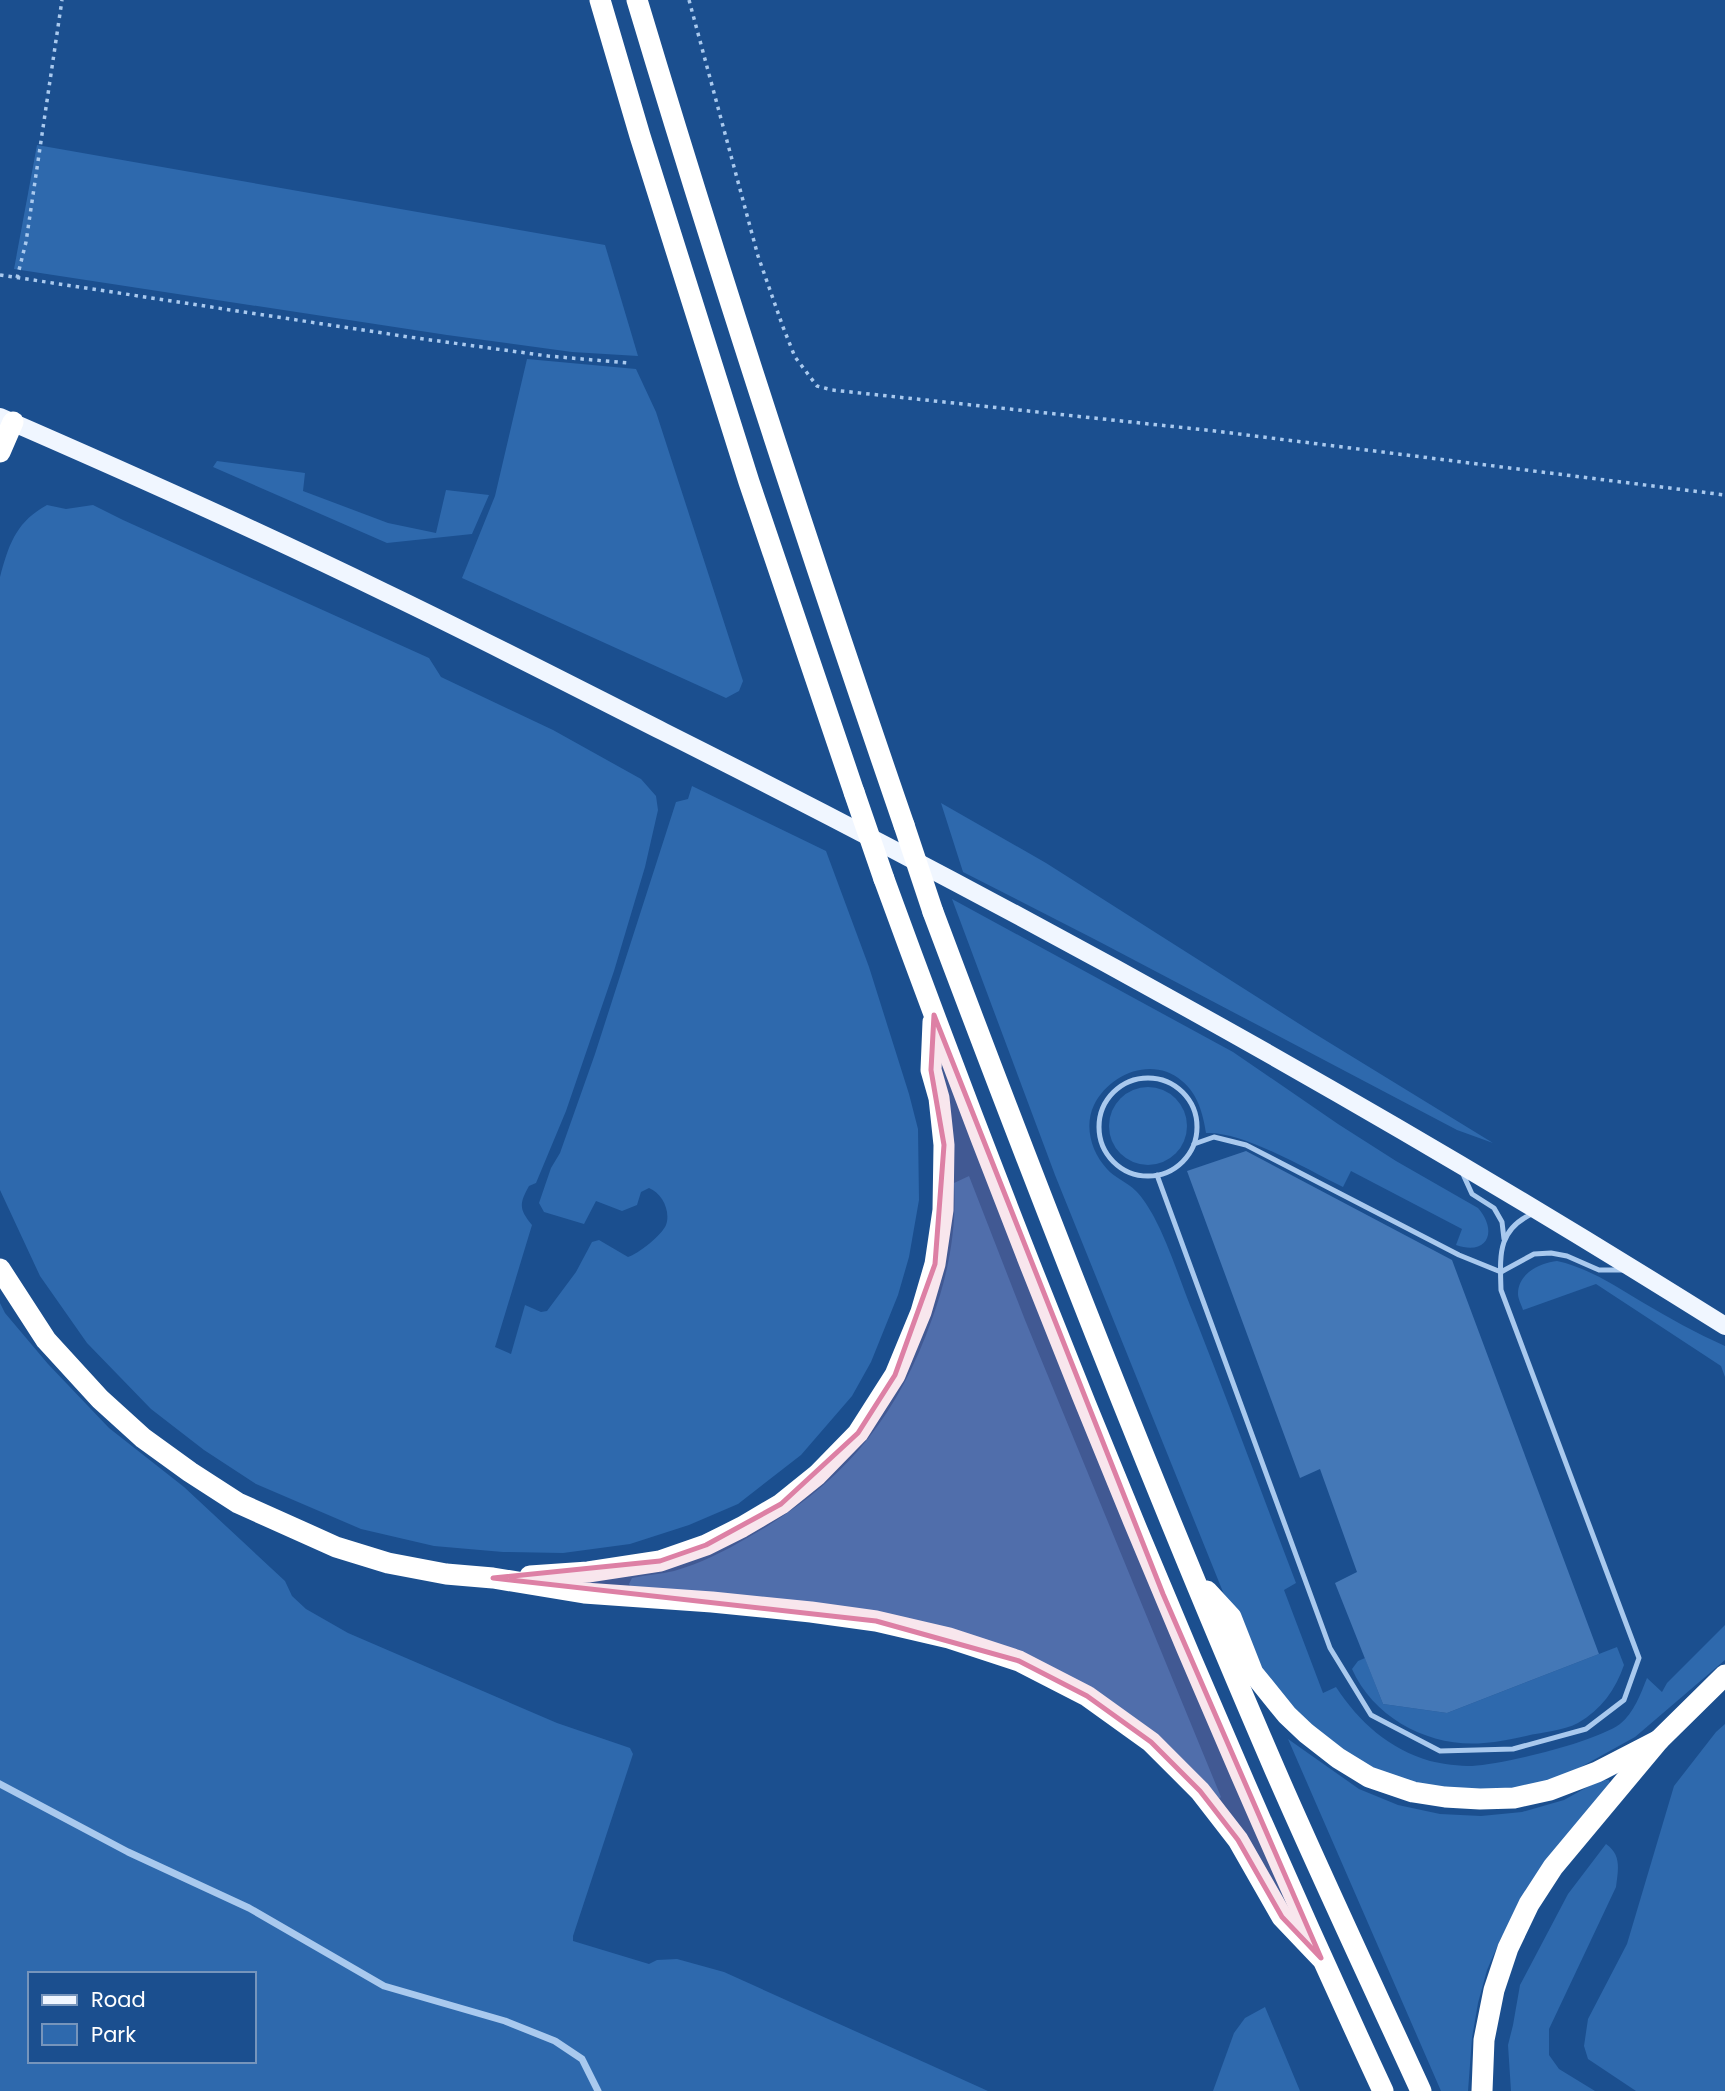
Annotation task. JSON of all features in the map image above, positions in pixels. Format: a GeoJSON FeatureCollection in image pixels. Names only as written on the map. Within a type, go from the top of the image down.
{"type":"FeatureCollection","features":[{"type":"Feature","properties":{"kind":"highway"},"geometry":{"type":"LineString","coordinates":[[600,0],[749,482],[884,879],[934,1014],[1040,1290],[1158,1582],[1321,1958],[1383,2091]]}},
{"type":"Feature","properties":{"kind":"highway"},"geometry":{"type":"LineString","coordinates":[[637,0],[684,157],[810,551],[933,912],[1070,1272],[1196,1580],[1275,1769],[1421,2091]]}},
{"type":"Feature","properties":{"kind":"highway"},"geometry":{"type":"LineString","coordinates":[[0,452],[4,419]]}},
{"type":"Feature","properties":{"kind":"highway"},"geometry":{"type":"LineString","coordinates":[[493,1578],[588,1572],[660,1561],[706,1545],[781,1504],[817,1475],[858,1433],[895,1375],[921,1312],[935,1264],[943,1210],[944,1145],[939,1098],[931,1070],[934,1014]]}},
{"type":"Feature","properties":{"kind":"highway"},"geometry":{"type":"LineString","coordinates":[[0,1269],[46,1340],[100,1399],[143,1438],[238,1503],[336,1547],[388,1563],[446,1574],[493,1578],[584,1593],[712,1602],[876,1621],[949,1638],[1019,1661],[1087,1696],[1151,1742],[1200,1791],[1238,1840],[1282,1917],[1321,1958]]}},
{"type":"Feature","properties":{"kind":"highway"},"geometry":{"type":"LineString","coordinates":[[1196,1580],[1231,1617],[1253,1673],[1287,1715],[1338,1758],[1369,1777],[1413,1792],[1445,1797],[1514,1798],[1550,1790],[1597,1772],[1659,1740]]}},
{"type":"Feature","properties":{"kind":"highway"},"geometry":{"type":"LineString","coordinates":[[1482,2091],[1484,2040],[1494,1990],[1508,1948],[1529,1904],[1553,1867],[1659,1740],[1725,1675]]}},
{"type":"Feature","properties":{"kind":"main road"},"geometry":{"type":"LineString","coordinates":[[4,419],[383,591],[803,802],[1254,1044],[1538,1211],[1725,1326]]}},
{"type":"Feature","properties":{"kind":"street"},"geometry":{"type":"LineString","coordinates":[[0,1783],[128,1852],[249,1908],[384,1986],[505,2021],[555,2041],[582,2059],[598,2091]]}},
{"type":"Feature","properties":{"kind":"lane"},"geometry":{"type":"LineString","coordinates":[[1144,1078],[1160,1079],[1175,1086],[1187,1097],[1195,1112],[1197,1128],[1194,1144],[1186,1158],[1173,1169],[1157,1175],[1142,1175],[1127,1170],[1114,1161],[1104,1149],[1100,1118],[1105,1103],[1115,1090],[1128,1082],[1144,1078]]}},
{"type":"Feature","properties":{"kind":"lane"},"geometry":{"type":"LineString","coordinates":[[1194,1144],[1214,1137],[1246,1145],[1459,1255],[1501,1272]]}},
{"type":"Feature","properties":{"kind":"lane"},"geometry":{"type":"LineString","coordinates":[[1157,1175],[1330,1648],[1371,1715],[1440,1751],[1513,1749],[1586,1730],[1624,1700],[1639,1658],[1501,1290],[1500,1255],[1504,1239],[1502,1222],[1494,1208],[1472,1194],[1457,1163]]}},
{"type":"Feature","properties":{"kind":"lane"},"geometry":{"type":"LineString","coordinates":[[1504,1239],[1517,1223],[1538,1211]]}},
{"type":"Feature","properties":{"kind":"lane"},"geometry":{"type":"LineString","coordinates":[[1501,1272],[1534,1254],[1551,1253],[1567,1256],[1599,1270],[1638,1271]]}},
{"type":"Feature","properties":{"kind":"path"},"geometry":{"type":"LineString","coordinates":[[17,278],[26,242],[62,0]]}},
{"type":"Feature","properties":{"kind":"path"},"geometry":{"type":"LineString","coordinates":[[689,0],[758,256],[795,357],[817,386],[832,390],[1216,430],[1725,495]]}},
{"type":"Feature","properties":{"kind":"path"},"geometry":{"type":"LineString","coordinates":[[0,275],[548,356],[628,363]]}},
{"type":"Feature","properties":{"kind":"highlighted area"},"geometry":{"type":"Polygon","coordinates":[[[934,1015],[1163,1594],[1321,1958],[1282,1917],[1238,1840],[1200,1791],[1151,1742],[1087,1696],[1019,1661],[876,1621],[493,1578],[660,1561],[706,1545],[781,1504],[858,1433],[895,1375],[935,1264],[944,1145],[931,1070],[934,1015]]]}},
{"type":"Feature","properties":{"kind":"green space"},"geometry":{"type":"Polygon","coordinates":[[[37,145],[605,245],[638,356],[572,352],[447,335],[14,269],[37,145]]]}},
{"type":"Feature","properties":{"kind":"green space"},"geometry":{"type":"Polygon","coordinates":[[[527,359],[636,369],[656,412],[743,681],[739,691],[726,698],[462,578],[495,496],[527,359]]]}},
{"type":"Feature","properties":{"kind":"green space"},"geometry":{"type":"Polygon","coordinates":[[[217,461],[305,473],[303,491],[388,523],[436,533],[446,490],[489,495],[472,534],[387,543],[213,467],[217,461]]]}},
{"type":"Feature","properties":{"kind":"green space"},"geometry":{"type":"Polygon","coordinates":[[[47,505],[66,509],[93,505],[429,658],[441,677],[553,730],[641,779],[656,796],[658,810],[645,867],[614,971],[566,1111],[536,1183],[529,1186],[523,1197],[523,1210],[532,1225],[495,1347],[511,1354],[525,1305],[541,1312],[547,1311],[576,1272],[592,1242],[599,1240],[628,1257],[649,1244],[666,1225],[664,1203],[654,1190],[649,1188],[641,1192],[637,1205],[622,1211],[596,1201],[584,1224],[544,1212],[539,1203],[595,1054],[676,802],[688,799],[692,786],[826,851],[869,967],[909,1094],[918,1129],[919,1200],[909,1257],[898,1295],[871,1362],[852,1396],[801,1455],[738,1504],[689,1525],[630,1544],[563,1553],[503,1552],[434,1546],[361,1529],[256,1484],[204,1450],[151,1409],[87,1343],[40,1276],[0,1190],[0,577],[15,535],[28,519],[47,505]]]}},
{"type":"Feature","properties":{"kind":"green space"},"geometry":{"type":"Polygon","coordinates":[[[941,803],[1046,863],[1493,1143],[1457,1130],[963,872],[941,803]]]}},
{"type":"Feature","properties":{"kind":"green space"},"geometry":{"type":"Polygon","coordinates":[[[952,899],[1233,1052],[1396,1161],[1478,1208],[1488,1225],[1488,1233],[1482,1244],[1467,1248],[1456,1245],[1462,1229],[1351,1171],[1343,1187],[1256,1145],[1238,1138],[1206,1133],[1196,1098],[1188,1086],[1171,1074],[1158,1070],[1133,1072],[1110,1084],[1091,1113],[1091,1139],[1097,1155],[1110,1172],[1139,1194],[1154,1217],[1170,1253],[1296,1583],[1284,1590],[1323,1693],[1336,1687],[1376,1733],[1415,1756],[1451,1765],[1472,1766],[1549,1751],[1608,1731],[1620,1724],[1629,1714],[1647,1678],[1662,1692],[1667,1683],[1725,1625],[1725,1660],[1635,1737],[1570,1773],[1541,1784],[1497,1792],[1418,1785],[1362,1766],[1307,1725],[1263,1676],[1223,1592],[1055,1175],[952,899]]]}},
{"type":"Feature","properties":{"kind":"green space"},"geometry":{"type":"Polygon","coordinates":[[[1140,1087],[1156,1087],[1170,1093],[1181,1104],[1187,1118],[1187,1134],[1181,1148],[1170,1159],[1156,1165],[1140,1165],[1126,1159],[1115,1148],[1109,1134],[1109,1118],[1115,1104],[1126,1093],[1140,1087]]]}},
{"type":"Feature","properties":{"kind":"green space"},"geometry":{"type":"Polygon","coordinates":[[[969,1176],[1025,1320],[1221,1797],[1219,1799],[1012,1650],[629,1584],[632,1578],[693,1565],[781,1518],[838,1472],[862,1446],[883,1419],[918,1355],[943,1286],[954,1218],[954,1183],[969,1176]]]}},
{"type":"Feature","properties":{"kind":"green space"},"geometry":{"type":"Polygon","coordinates":[[[1557,1261],[1601,1278],[1672,1320],[1725,1346],[1725,1377],[1721,1366],[1596,1284],[1523,1310],[1518,1294],[1522,1280],[1531,1270],[1557,1261]]]}},
{"type":"Feature","properties":{"kind":"green space"},"geometry":{"type":"Polygon","coordinates":[[[0,1303],[5,1313],[48,1364],[109,1428],[184,1487],[285,1581],[292,1596],[306,1609],[348,1633],[557,1723],[630,1748],[633,1754],[573,1941],[649,1964],[657,1960],[677,1959],[724,1972],[988,2091],[0,2091],[0,1303]]]}},
{"type":"Feature","properties":{"kind":"green space"},"geometry":{"type":"Polygon","coordinates":[[[1617,1647],[1624,1665],[1621,1674],[1607,1698],[1586,1718],[1559,1730],[1484,1743],[1444,1741],[1406,1727],[1374,1702],[1352,1669],[1358,1661],[1365,1658],[1383,1704],[1447,1713],[1617,1647]]]}},
{"type":"Feature","properties":{"kind":"green space"},"geometry":{"type":"Polygon","coordinates":[[[1725,1724],[1725,2091],[1636,2091],[1588,2059],[1584,2046],[1588,2019],[1627,1944],[1674,1786],[1725,1724]]]}},
{"type":"Feature","properties":{"kind":"green space"},"geometry":{"type":"Polygon","coordinates":[[[1288,1739],[1359,1789],[1398,1805],[1440,1814],[1481,1816],[1522,1812],[1564,1800],[1600,1780],[1609,1780],[1610,1784],[1501,1938],[1487,1970],[1478,2003],[1468,2091],[1441,2091],[1288,1739]]]}},
{"type":"Feature","properties":{"kind":"green space"},"geometry":{"type":"Polygon","coordinates":[[[1606,1844],[1617,1858],[1616,1887],[1549,2029],[1549,2055],[1559,2069],[1595,2091],[1511,2091],[1508,2045],[1520,1985],[1568,1894],[1606,1844]]]}},
{"type":"Feature","properties":{"kind":"green space"},"geometry":{"type":"Polygon","coordinates":[[[1265,2007],[1300,2091],[1213,2091],[1234,2033],[1245,2018],[1265,2007]]]}},
{"type":"Feature","properties":{"kind":"building"},"geometry":{"type":"Polygon","coordinates":[[[1246,1151],[1452,1260],[1599,1654],[1447,1713],[1383,1704],[1335,1583],[1357,1572],[1320,1469],[1300,1478],[1187,1171],[1246,1151]]]}}]}
